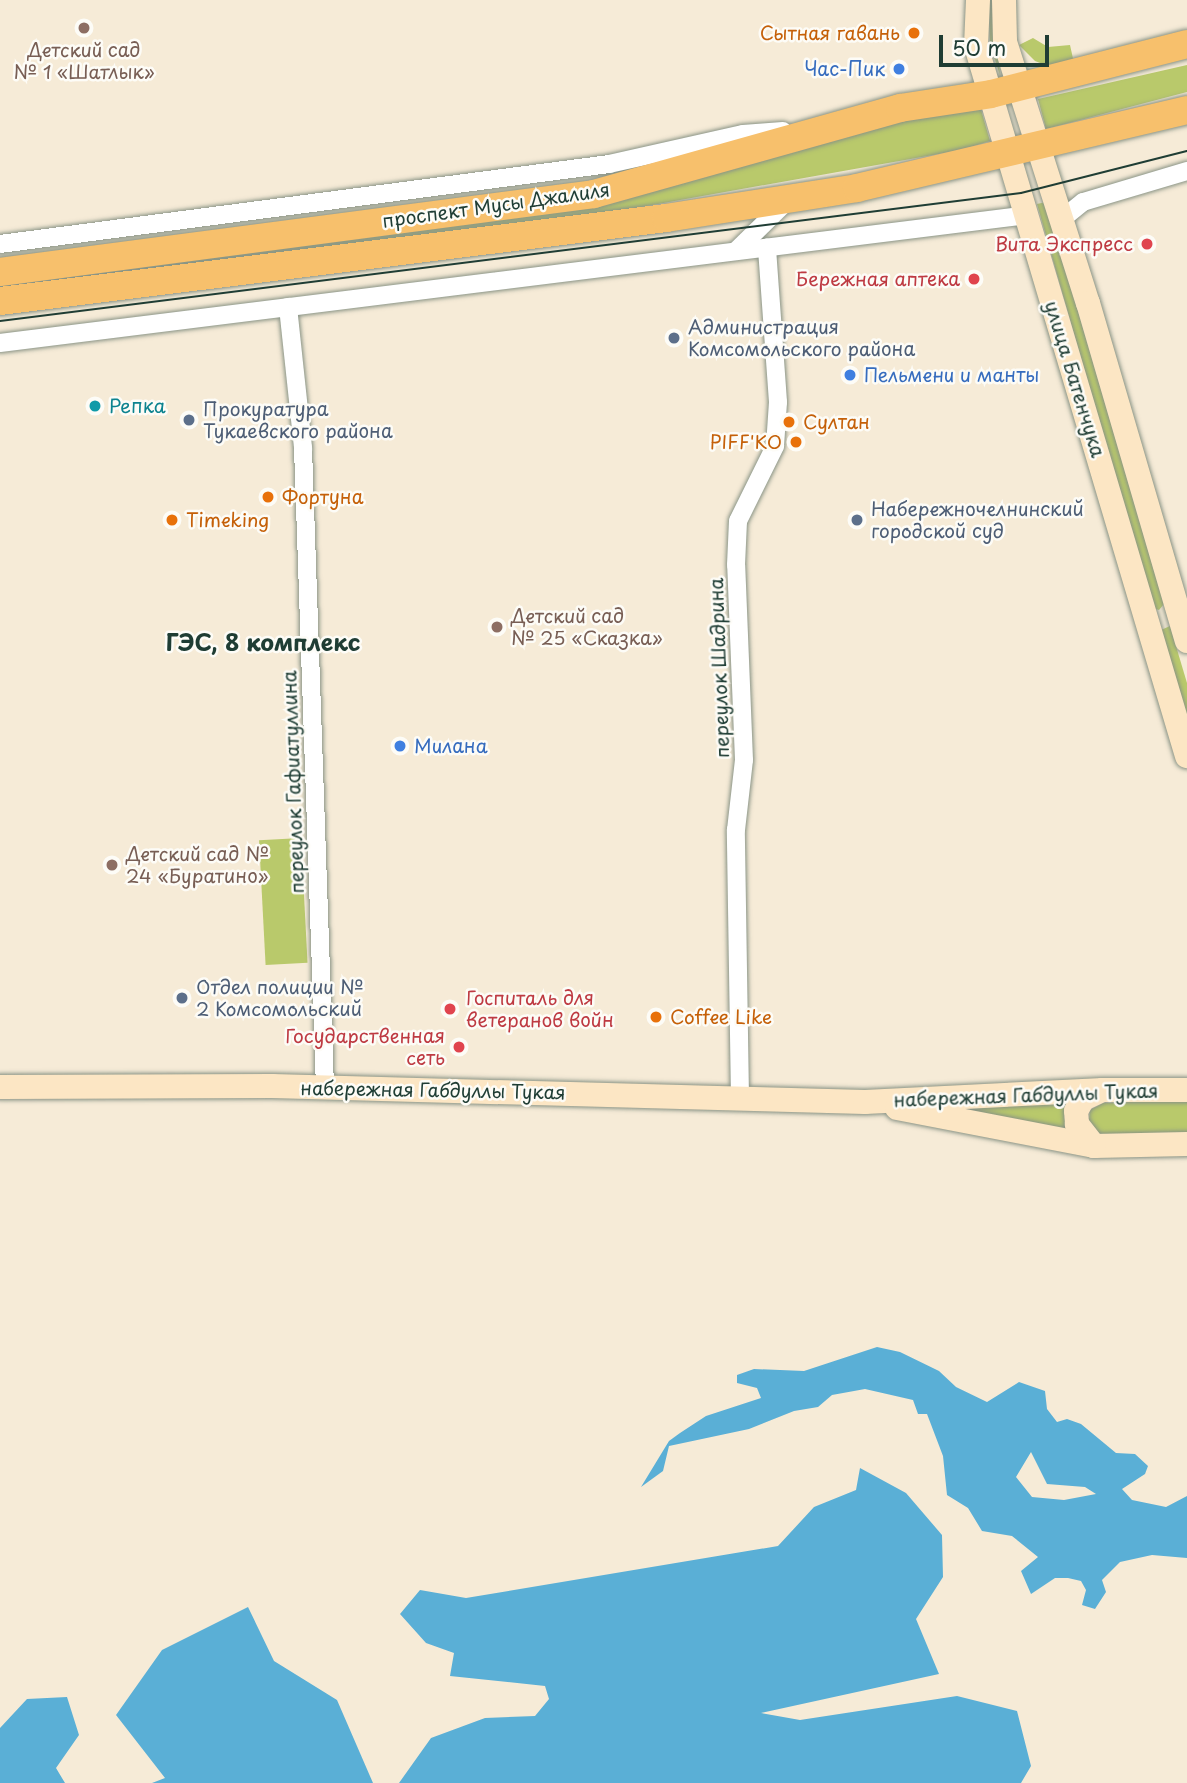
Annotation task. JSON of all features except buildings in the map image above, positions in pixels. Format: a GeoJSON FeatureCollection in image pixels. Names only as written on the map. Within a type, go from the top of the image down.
{"type":"FeatureCollection","features":[{"type":"Feature","properties":{"kind":"main road","name":"улица Батенчука"},"geometry":{"type":"LineString","coordinates":[[978,0],[976,46],[1187,755]]}},
{"type":"Feature","properties":{"kind":"main road","name":"улица Батенчука"},"geometry":{"type":"LineString","coordinates":[[1004,0],[1004,42],[1062,219],[1187,641]]}},
{"type":"Feature","properties":{"kind":"main road","name":"проспект Мусы Джалиля"},"geometry":{"type":"LineString","coordinates":[[0,272],[594,194],[900,108],[1019,88],[1187,44]]}},
{"type":"Feature","properties":{"kind":"main road","name":"проспект Мусы Джалиля"},"geometry":{"type":"LineString","coordinates":[[0,301],[789,199],[857,188],[1187,110]]}},
{"type":"Feature","properties":{"kind":"main road"},"geometry":{"type":"LineString","coordinates":[[1143,608],[1152,618],[1161,620],[1175,603]]}},
{"type":"Feature","properties":{"kind":"main road","name":"набережная Габдуллы Тукая"},"geometry":{"type":"LineString","coordinates":[[0,1087],[326,1087],[865,1101],[1103,1090],[1187,1090]]}},
{"type":"Feature","properties":{"kind":"main road"},"geometry":{"type":"LineString","coordinates":[[1094,1146],[1077,1124],[1076,1111],[1083,1099],[1103,1090]]}},
{"type":"Feature","properties":{"kind":"main road","name":"набережная Габдуллы Тукая"},"geometry":{"type":"LineString","coordinates":[[865,1101],[1094,1146],[1187,1144]]}},
{"type":"Feature","properties":{"kind":"street"},"geometry":{"type":"LineString","coordinates":[[0,244],[609,164],[743,134],[815,131]]}},
{"type":"Feature","properties":{"kind":"street"},"geometry":{"type":"LineString","coordinates":[[1062,219],[1083,202],[1187,171]]}},
{"type":"Feature","properties":{"kind":"street"},"geometry":{"type":"LineString","coordinates":[[737,250],[789,199]]}},
{"type":"Feature","properties":{"kind":"street"},"geometry":{"type":"LineString","coordinates":[[0,343],[1027,215]]}},
{"type":"Feature","properties":{"kind":"street","name":"переулок Шадрина"},"geometry":{"type":"LineString","coordinates":[[740,1098],[736,830],[744,760],[736,565],[738,521],[775,446],[778,402],[767,247]]}},
{"type":"Feature","properties":{"kind":"street","name":"переулок Гафиатуллина"},"geometry":{"type":"LineString","coordinates":[[288,307],[303,448],[326,1087]]}},
{"type":"Feature","properties":{"kind":"green space"},"geometry":{"type":"Polygon","coordinates":[[[989,0],[993,0],[1000,75],[990,44],[989,0]]]}},
{"type":"Feature","properties":{"kind":"green space"},"geometry":{"type":"Polygon","coordinates":[[[1033,38],[1048,47],[1070,45],[1074,63],[1048,66],[1035,61],[1019,45],[1033,38]]]}},
{"type":"Feature","properties":{"kind":"green space"},"geometry":{"type":"Polygon","coordinates":[[[1187,65],[1187,92],[1046,129],[1038,99],[1187,65]]]}},
{"type":"Feature","properties":{"kind":"green space"},"geometry":{"type":"Polygon","coordinates":[[[980,106],[990,141],[961,150],[630,209],[0,290],[0,283],[604,204],[896,121],[980,106]]]}},
{"type":"Feature","properties":{"kind":"green space"},"geometry":{"type":"Polygon","coordinates":[[[1046,202],[1164,604],[1159,610],[1152,608],[1037,204],[1046,202]]]}},
{"type":"Feature","properties":{"kind":"green space"},"geometry":{"type":"Polygon","coordinates":[[[1170,626],[1187,683],[1187,725],[1161,630],[1170,626]]]}},
{"type":"Feature","properties":{"kind":"green space"},"geometry":{"type":"Polygon","coordinates":[[[301,838],[308,963],[266,965],[259,840],[301,838]]]}},
{"type":"Feature","properties":{"kind":"green space"},"geometry":{"type":"Polygon","coordinates":[[[1187,1100],[1187,1133],[1099,1137],[1089,1120],[1090,1110],[1103,1103],[1187,1100]]]}},
{"type":"Feature","properties":{"kind":"green space"},"geometry":{"type":"Polygon","coordinates":[[[1070,1101],[1064,1117],[1070,1136],[965,1114],[966,1104],[1070,1101]]]}},
{"type":"Feature","properties":{"kind":"water"},"geometry":{"type":"Polygon","coordinates":[[[877,1347],[900,1352],[939,1371],[956,1387],[987,1402],[1019,1382],[1045,1391],[1047,1409],[1057,1422],[1067,1419],[1081,1424],[1116,1453],[1135,1454],[1148,1466],[1145,1474],[1122,1489],[1132,1500],[1166,1507],[1187,1496],[1187,1558],[1152,1555],[1120,1562],[1102,1580],[1106,1592],[1095,1609],[1082,1605],[1086,1590],[1081,1581],[1055,1578],[1031,1594],[1021,1571],[1038,1557],[1012,1536],[982,1531],[968,1508],[947,1495],[943,1456],[927,1414],[918,1414],[913,1400],[865,1389],[832,1395],[818,1407],[794,1411],[749,1429],[669,1446],[663,1471],[641,1487],[669,1441],[706,1416],[761,1398],[757,1388],[737,1383],[737,1375],[754,1369],[804,1371],[877,1347]],[[1031,1452],[1016,1477],[1032,1497],[1064,1500],[1096,1494],[1085,1487],[1047,1484],[1031,1452]]]}},
{"type":"Feature","properties":{"kind":"water"},"geometry":{"type":"Polygon","coordinates":[[[860,1468],[906,1493],[942,1535],[943,1577],[916,1619],[939,1674],[761,1713],[800,1720],[957,1696],[1017,1711],[1031,1766],[1021,1783],[399,1783],[431,1738],[485,1718],[535,1716],[549,1699],[545,1686],[450,1676],[454,1653],[426,1643],[400,1614],[420,1590],[466,1598],[778,1546],[814,1507],[856,1490],[860,1468]]]}},
{"type":"Feature","properties":{"kind":"water"},"geometry":{"type":"Polygon","coordinates":[[[248,1607],[274,1661],[337,1700],[373,1783],[152,1783],[165,1778],[116,1715],[162,1650],[248,1607]]]}},
{"type":"Feature","properties":{"kind":"water"},"geometry":{"type":"Polygon","coordinates":[[[67,1697],[79,1735],[56,1768],[65,1783],[0,1783],[0,1728],[27,1699],[67,1697]]]}},
{"type":"Feature","properties":{"kind":"tram line"},"geometry":{"type":"LineString","coordinates":[[0,321],[1021,193],[1187,151]]}},
{"type":"Feature","properties":{"kind":"place","name":"Детский сад № 1 «Шатлык»"},"geometry":{"type":"Point","coordinates":[84,28]}},
{"type":"Feature","properties":{"kind":"place","name":"Сытная гавань"},"geometry":{"type":"Point","coordinates":[914,33]}},
{"type":"Feature","properties":{"kind":"place","name":"Час-Пик"},"geometry":{"type":"Point","coordinates":[899,69]}},
{"type":"Feature","properties":{"kind":"place","name":"Вита Экспресс"},"geometry":{"type":"Point","coordinates":[1147,244]}},
{"type":"Feature","properties":{"kind":"place","name":"Бережная аптека"},"geometry":{"type":"Point","coordinates":[974,279]}},
{"type":"Feature","properties":{"kind":"place","name":"Администрация Комсомольского района"},"geometry":{"type":"Point","coordinates":[674,338]}},
{"type":"Feature","properties":{"kind":"place","name":"Пельмени и манты"},"geometry":{"type":"Point","coordinates":[850,375]}},
{"type":"Feature","properties":{"kind":"place","name":"Репка"},"geometry":{"type":"Point","coordinates":[95,406]}},
{"type":"Feature","properties":{"kind":"place","name":"Прокуратура Тукаевского района"},"geometry":{"type":"Point","coordinates":[189,420]}},
{"type":"Feature","properties":{"kind":"place","name":"Султан"},"geometry":{"type":"Point","coordinates":[789,422]}},
{"type":"Feature","properties":{"kind":"place","name":"PIFF'KO"},"geometry":{"type":"Point","coordinates":[796,442]}},
{"type":"Feature","properties":{"kind":"place","name":"Фортуна"},"geometry":{"type":"Point","coordinates":[268,497]}},
{"type":"Feature","properties":{"kind":"place","name":"Timeking"},"geometry":{"type":"Point","coordinates":[172,520]}},
{"type":"Feature","properties":{"kind":"place","name":"Набережночелнинский городской суд"},"geometry":{"type":"Point","coordinates":[857,520]}},
{"type":"Feature","properties":{"kind":"place","name":"Детский сад № 25 «Сказка»"},"geometry":{"type":"Point","coordinates":[497,627]}},
{"type":"Feature","properties":{"kind":"place","name":"Милана"},"geometry":{"type":"Point","coordinates":[400,746]}},
{"type":"Feature","properties":{"kind":"place","name":"Детский сад № 24 «Буратино»"},"geometry":{"type":"Point","coordinates":[112,865]}},
{"type":"Feature","properties":{"kind":"place","name":"Отдел полиции № 2 Комсомольский"},"geometry":{"type":"Point","coordinates":[182,998]}},
{"type":"Feature","properties":{"kind":"place","name":"Госпиталь для ветеранов войн"},"geometry":{"type":"Point","coordinates":[450,1009]}},
{"type":"Feature","properties":{"kind":"place","name":"Coffee Like"},"geometry":{"type":"Point","coordinates":[656,1017]}},
{"type":"Feature","properties":{"kind":"place","name":"Государственная сеть"},"geometry":{"type":"Point","coordinates":[459,1047]}},
{"type":"Feature","properties":{"kind":"district","name":"ГЭС, 8 комплекс"},"geometry":{"type":"Point","coordinates":[263,642]}}]}
